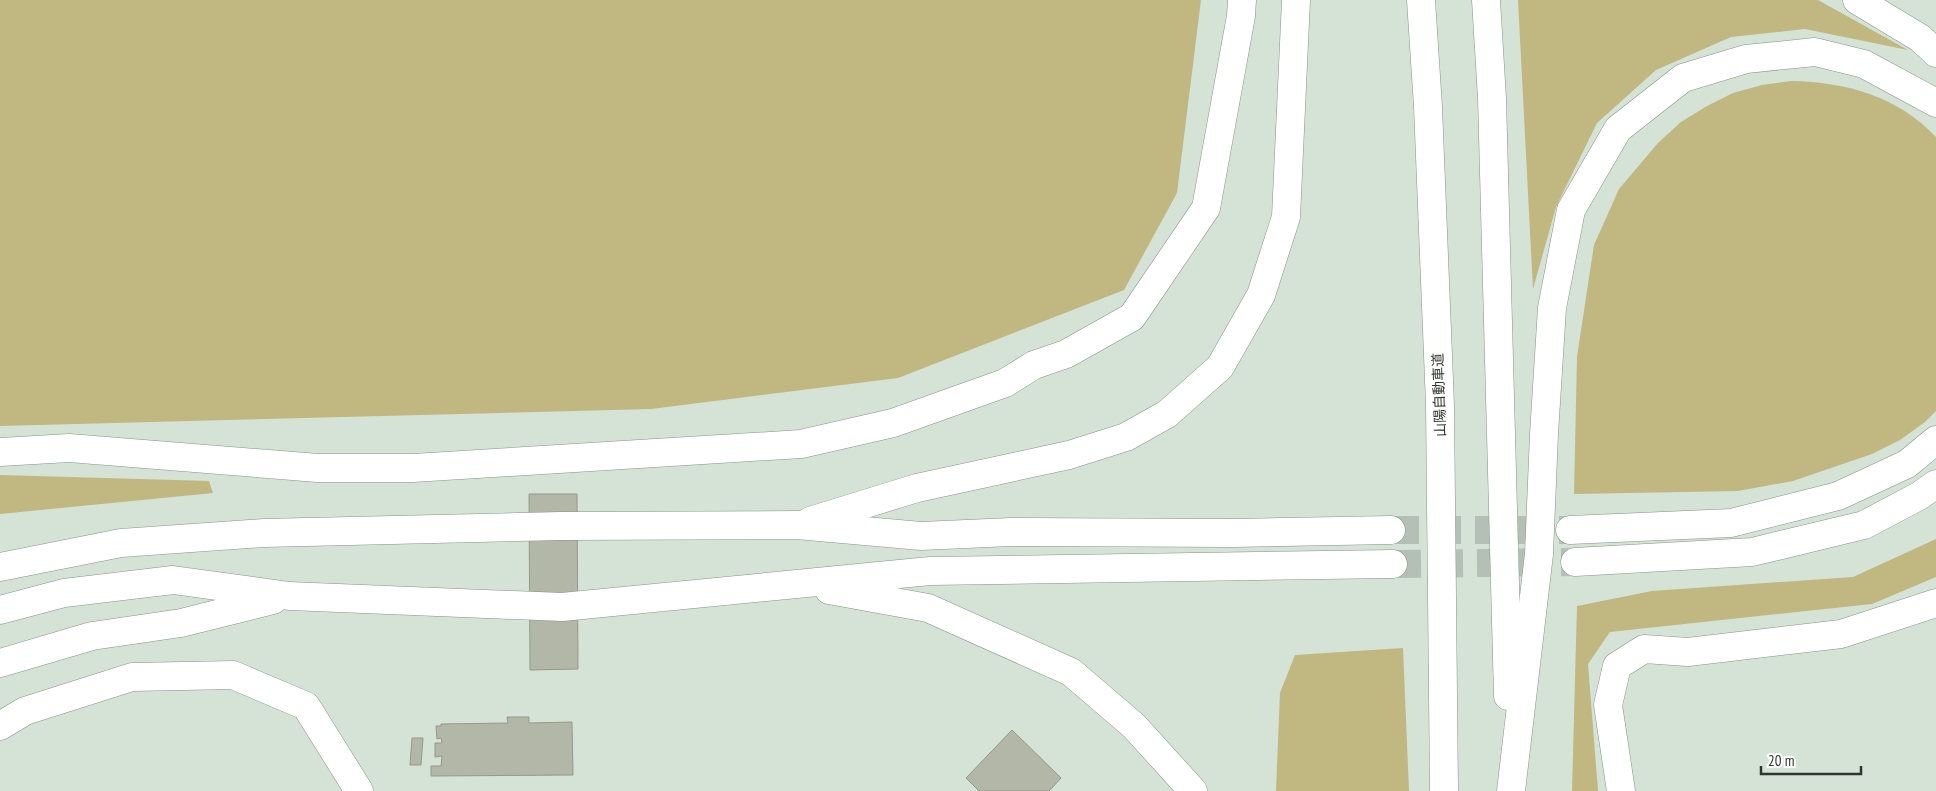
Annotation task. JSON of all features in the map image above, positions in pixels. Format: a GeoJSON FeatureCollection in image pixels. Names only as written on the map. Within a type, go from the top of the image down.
{"type":"FeatureCollection","features":[{"type":"Feature","properties":{"kind":"main road"},"geometry":{"type":"LineString","coordinates":[[0,452],[69,448],[318,468],[413,468],[801,444],[892,422],[1005,383],[1034,365],[1066,354],[1132,318],[1206,208],[1241,16],[1242,0]]}},
{"type":"Feature","properties":{"kind":"main road"},"geometry":{"type":"LineString","coordinates":[[797,525],[918,488],[1069,455],[1126,437],[1167,414],[1220,367],[1261,295],[1286,217],[1296,0]]}},
{"type":"Feature","properties":{"kind":"main road","name":"山陽自動車道"},"geometry":{"type":"LineString","coordinates":[[1420,0],[1428,107],[1440,405],[1444,791]]}},
{"type":"Feature","properties":{"kind":"main road"},"geometry":{"type":"LineString","coordinates":[[1486,0],[1492,98],[1510,791]]}},
{"type":"Feature","properties":{"kind":"main road"},"geometry":{"type":"LineString","coordinates":[[1857,0],[1920,38],[1936,53]]}},
{"type":"Feature","properties":{"kind":"main road"},"geometry":{"type":"LineString","coordinates":[[1510,791],[1539,554],[1552,308],[1571,210],[1618,130],[1683,78],[1746,59],[1815,52],[1864,64],[1936,103]]}},
{"type":"Feature","properties":{"kind":"main road"},"geometry":{"type":"LineString","coordinates":[[1570,530],[1731,523],[1838,496],[1907,464],[1936,440]]}},
{"type":"Feature","properties":{"kind":"main road"},"geometry":{"type":"LineString","coordinates":[[1575,562],[1752,552],[1864,524],[1918,496],[1936,484]]}},
{"type":"Feature","properties":{"kind":"main road"},"geometry":{"type":"LineString","coordinates":[[0,567],[121,543],[264,533],[561,526],[797,525],[921,536],[1011,532],[1391,530]]}},
{"type":"Feature","properties":{"kind":"main road"},"geometry":{"type":"LineString","coordinates":[[0,610],[64,593],[173,580],[289,596],[562,607],[930,571],[1392,564]]}},
{"type":"Feature","properties":{"kind":"main road"},"geometry":{"type":"LineString","coordinates":[[794,584],[928,608],[1071,672],[1134,726],[1193,791]]}},
{"type":"Feature","properties":{"kind":"main road"},"geometry":{"type":"LineString","coordinates":[[0,663],[92,636],[181,623],[289,596]]}},
{"type":"Feature","properties":{"kind":"main road"},"geometry":{"type":"LineString","coordinates":[[1621,791],[1608,705],[1617,666],[1644,649],[1688,652],[1841,634],[1936,603]]}},
{"type":"Feature","properties":{"kind":"main road"},"geometry":{"type":"LineString","coordinates":[[0,726],[24,712],[132,677],[233,676],[306,706],[359,791]]}},
{"type":"Feature","properties":{"kind":"shaded area"},"geometry":{"type":"Polygon","coordinates":[[[0,0],[1201,0],[1177,193],[1124,290],[898,378],[651,409],[0,426],[0,0]]]}},
{"type":"Feature","properties":{"kind":"shaded area"},"geometry":{"type":"Polygon","coordinates":[[[1518,0],[1818,0],[1908,50],[1805,29],[1731,37],[1656,70],[1597,123],[1556,207],[1533,289],[1518,0]]]}},
{"type":"Feature","properties":{"kind":"shaded area"},"geometry":{"type":"Polygon","coordinates":[[[1791,81],[1831,84],[1870,94],[1905,111],[1936,137],[1936,411],[1925,422],[1900,440],[1872,454],[1793,481],[1738,491],[1574,494],[1577,357],[1594,245],[1619,189],[1658,143],[1681,122],[1733,93],[1762,85],[1791,81]]]}},
{"type":"Feature","properties":{"kind":"shaded area"},"geometry":{"type":"Polygon","coordinates":[[[0,475],[209,481],[213,493],[0,514],[0,475]]]}},
{"type":"Feature","properties":{"kind":"shaded area"},"geometry":{"type":"Polygon","coordinates":[[[1936,539],[1936,577],[1872,604],[1610,632],[1588,664],[1598,791],[1572,791],[1577,606],[1652,591],[1853,577],[1936,539]]]}},
{"type":"Feature","properties":{"kind":"shaded area"},"geometry":{"type":"Polygon","coordinates":[[[1403,648],[1409,791],[1276,791],[1280,693],[1295,655],[1403,648]]]}},
{"type":"Feature","properties":{"kind":"building"},"geometry":{"type":"Polygon","coordinates":[[[529,494],[577,494],[578,669],[530,670],[529,494]]]}},
{"type":"Feature","properties":{"kind":"building"},"geometry":{"type":"Polygon","coordinates":[[[507,717],[529,717],[529,723],[572,722],[573,775],[431,776],[431,766],[441,766],[442,756],[435,757],[435,743],[442,743],[441,738],[437,739],[436,726],[441,726],[441,724],[508,723],[507,717]]]}},
{"type":"Feature","properties":{"kind":"building"},"geometry":{"type":"Polygon","coordinates":[[[1012,730],[1061,778],[1049,791],[979,791],[966,778],[1012,730]]]}},
{"type":"Feature","properties":{"kind":"building"},"geometry":{"type":"Polygon","coordinates":[[[412,738],[423,738],[421,765],[410,765],[412,738]]]}},
{"type":"Feature","properties":{"kind":"tunnel"},"geometry":{"type":"LineString","coordinates":[[1391,530],[1570,530]]}},
{"type":"Feature","properties":{"kind":"tunnel"},"geometry":{"type":"LineString","coordinates":[[1393,564],[1575,562]]}}]}
